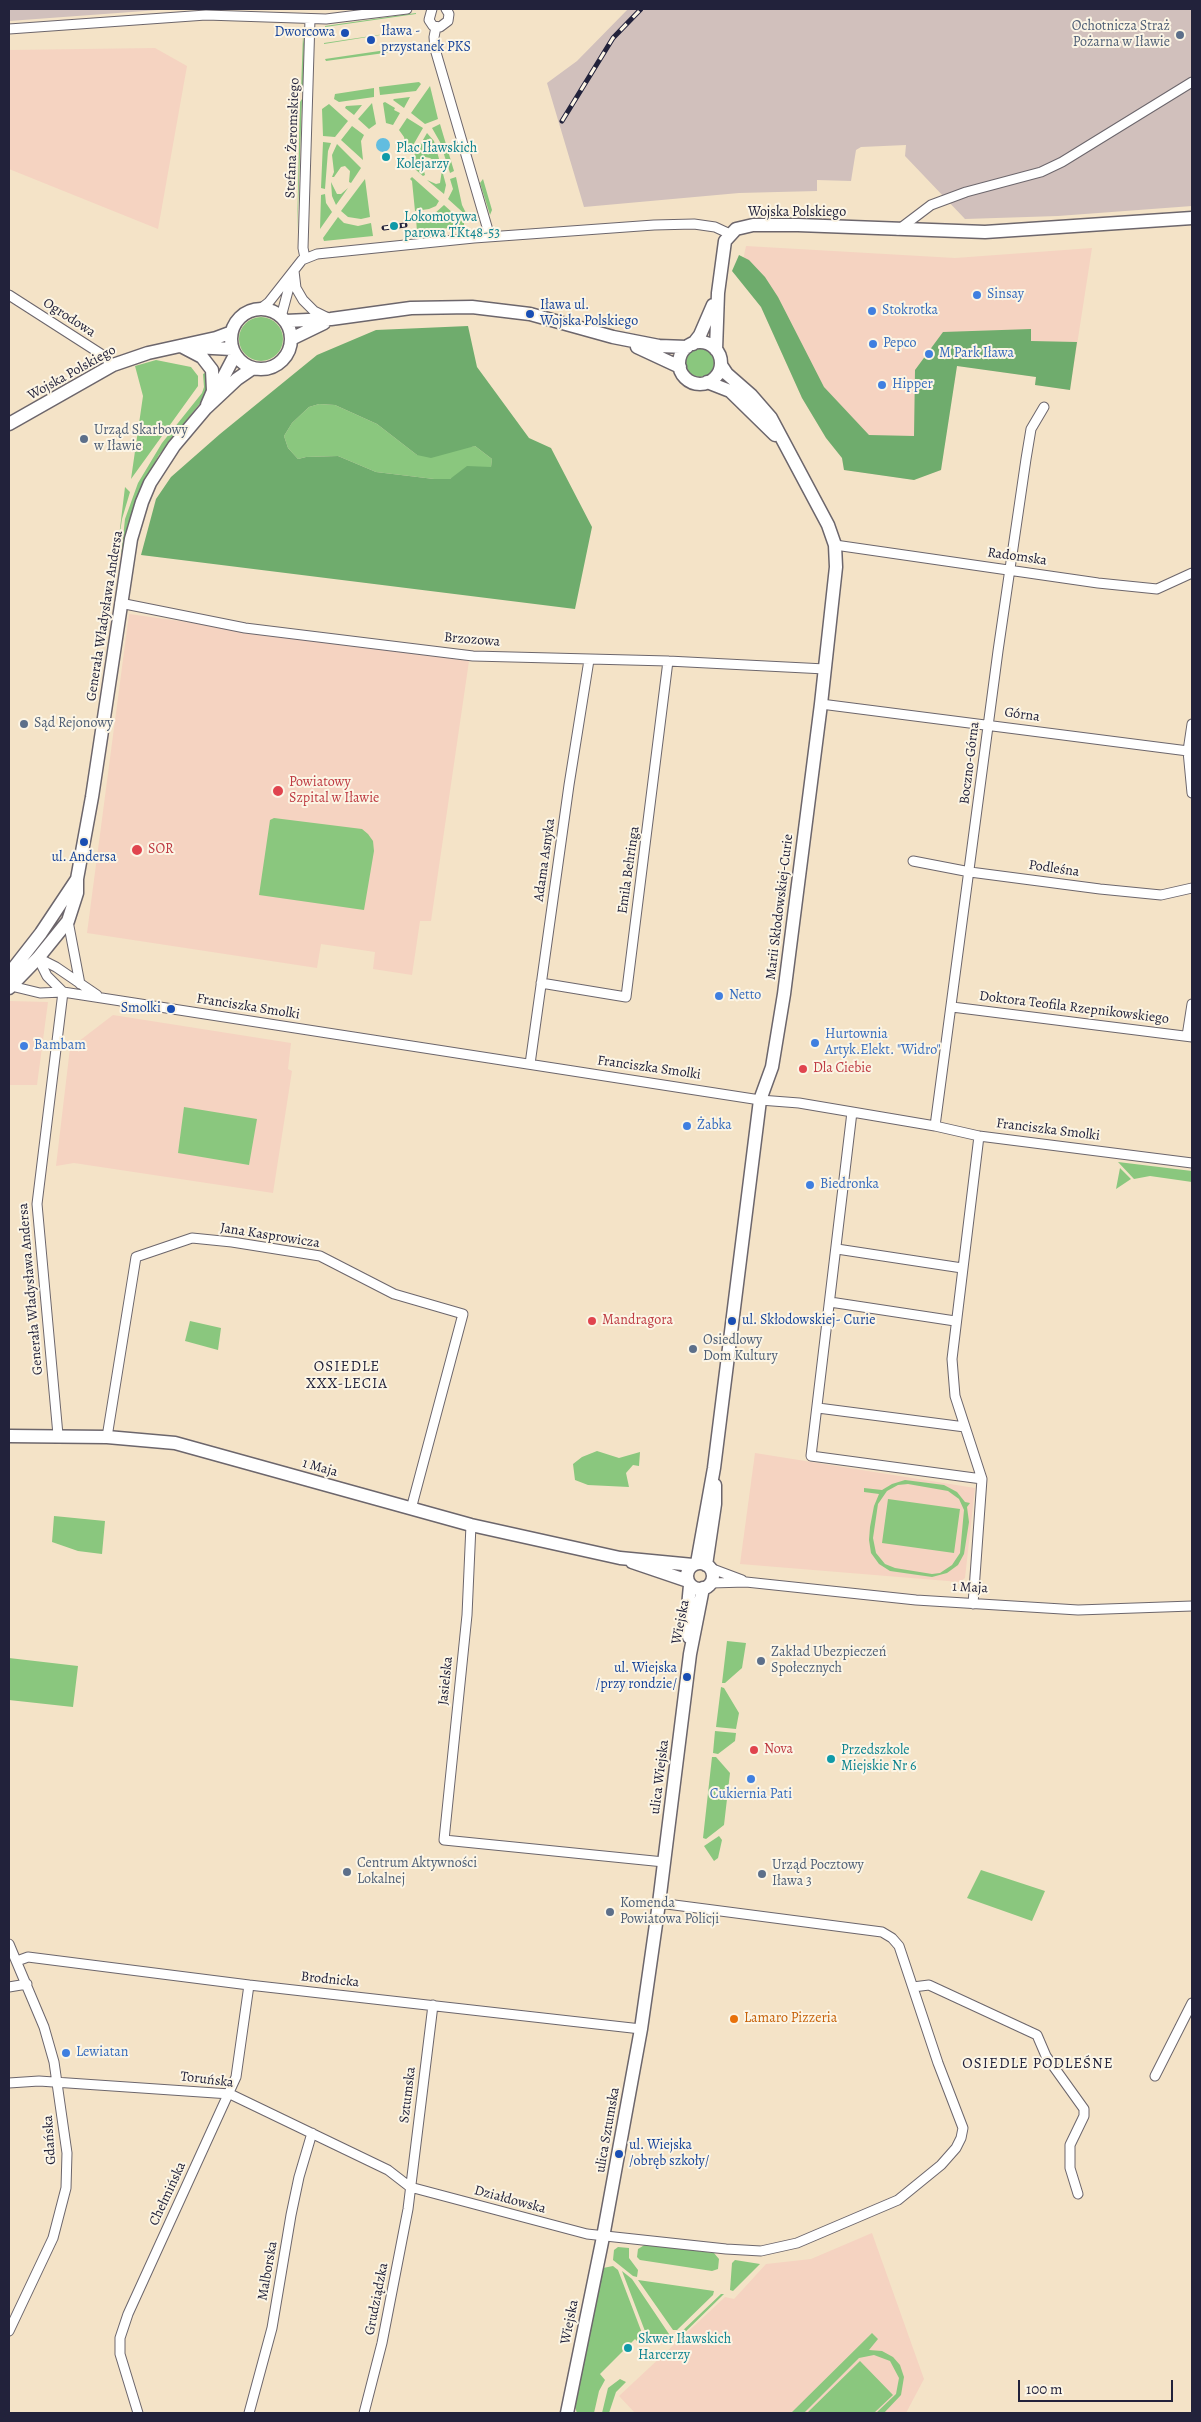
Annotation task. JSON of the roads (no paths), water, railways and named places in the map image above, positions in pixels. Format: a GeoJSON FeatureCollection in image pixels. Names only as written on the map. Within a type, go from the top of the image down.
{"type":"FeatureCollection","features":[{"type":"Feature","properties":{"kind":"street"},"geometry":{"type":"LineString","coordinates":[[9,29],[206,15],[310,19],[408,9]]}},
{"type":"Feature","properties":{"kind":"street"},"geometry":{"type":"LineString","coordinates":[[431,9],[429,20],[436,27]]}},
{"type":"Feature","properties":{"kind":"street"},"geometry":{"type":"LineString","coordinates":[[436,27],[443,26],[448,21],[449,14],[446,9]]}},
{"type":"Feature","properties":{"kind":"street","name":"Stefana Żeromskiego"},"geometry":{"type":"LineString","coordinates":[[305,258],[303,242],[310,19]]}},
{"type":"Feature","properties":{"kind":"street"},"geometry":{"type":"LineString","coordinates":[[436,27],[434,37],[436,49],[490,237]]}},
{"type":"Feature","properties":{"kind":"street"},"geometry":{"type":"LineString","coordinates":[[898,230],[931,204],[966,192],[1041,172],[1062,162],[1192,82]]}},
{"type":"Feature","properties":{"kind":"street","name":"Wojska Polskiego"},"geometry":{"type":"LineString","coordinates":[[730,234],[736,229],[753,225],[991,232],[1192,218]]}},
{"type":"Feature","properties":{"kind":"street"},"geometry":{"type":"LineString","coordinates":[[260,309],[275,312],[283,319],[291,339],[285,356],[279,363],[262,369],[253,368],[243,363],[234,352],[232,332],[242,316],[260,309],[269,302],[305,258],[317,254],[490,237],[654,224],[715,227],[730,234],[725,240],[718,293],[716,350],[721,365],[717,375],[708,382],[690,381],[680,367],[613,337]]}},
{"type":"Feature","properties":{"kind":"street"},"geometry":{"type":"LineString","coordinates":[[283,319],[294,271]]}},
{"type":"Feature","properties":{"kind":"street"},"geometry":{"type":"LineString","coordinates":[[294,271],[296,288],[303,300],[314,311],[331,319]]}},
{"type":"Feature","properties":{"kind":"street"},"geometry":{"type":"LineString","coordinates":[[680,367],[681,356],[706,322],[718,293]]}},
{"type":"Feature","properties":{"kind":"street","name":"Ogrodowa"},"geometry":{"type":"LineString","coordinates":[[9,295],[100,354],[113,365]]}},
{"type":"Feature","properties":{"kind":"street"},"geometry":{"type":"LineString","coordinates":[[283,319],[331,319],[387,310],[472,307],[530,314],[613,337],[659,346],[705,343],[716,350]]}},
{"type":"Feature","properties":{"kind":"street"},"geometry":{"type":"LineString","coordinates":[[291,339],[331,319]]}},
{"type":"Feature","properties":{"kind":"street","name":"Wojska Polskiego"},"geometry":{"type":"LineString","coordinates":[[9,424],[113,365],[148,353],[216,338],[232,332]]}},
{"type":"Feature","properties":{"kind":"street"},"geometry":{"type":"LineString","coordinates":[[182,346],[202,357],[212,370],[214,377],[213,391],[206,408]]}},
{"type":"Feature","properties":{"kind":"street","name":"Wojska Polskiego"},"geometry":{"type":"LineString","coordinates":[[182,346],[234,352]]}},
{"type":"Feature","properties":{"kind":"street","name":"Generała Władysława Andersa"},"geometry":{"type":"LineString","coordinates":[[206,408],[234,352]]}},
{"type":"Feature","properties":{"kind":"street","name":"Marii Skłodowskiej-Curie"},"geometry":{"type":"LineString","coordinates":[[702,1565],[715,1504],[714,1468],[760,1100],[772,1068],[784,994],[821,704],[836,567],[835,545],[819,504],[771,418],[751,395],[731,378],[721,365]]}},
{"type":"Feature","properties":{"kind":"street","name":"Generała Władysława Andersa"},"geometry":{"type":"LineString","coordinates":[[34,954],[68,921],[77,893],[77,879],[92,797],[120,603],[131,539],[144,496],[163,461],[206,408],[237,379],[253,368]]}},
{"type":"Feature","properties":{"kind":"street","name":"Marii Skłodowskiej-Curie"},"geometry":{"type":"LineString","coordinates":[[708,382],[730,392],[747,406],[787,447]]}},
{"type":"Feature","properties":{"kind":"street","name":"Boczno-Górna"},"geometry":{"type":"LineString","coordinates":[[935,1126],[988,724],[1031,429],[1044,407]]}},
{"type":"Feature","properties":{"kind":"street","name":"Radomska"},"geometry":{"type":"LineString","coordinates":[[835,545],[1098,583],[1157,588],[1192,573]]}},
{"type":"Feature","properties":{"kind":"street","name":"Brzozowa"},"geometry":{"type":"LineString","coordinates":[[120,603],[246,628],[473,656],[668,661],[825,669]]}},
{"type":"Feature","properties":{"kind":"street","name":"Adama Asnyka"},"geometry":{"type":"LineString","coordinates":[[530,1064],[589,660]]}},
{"type":"Feature","properties":{"kind":"street","name":"Emila Behringa"},"geometry":{"type":"LineString","coordinates":[[541,983],[626,997],[668,661]]}},
{"type":"Feature","properties":{"kind":"street","name":"Górna"},"geometry":{"type":"LineString","coordinates":[[821,704],[1188,751]]}},
{"type":"Feature","properties":{"kind":"street"},"geometry":{"type":"LineString","coordinates":[[1192,724],[1188,751],[1192,793]]}},
{"type":"Feature","properties":{"kind":"street","name":"Podleśna"},"geometry":{"type":"LineString","coordinates":[[913,861],[970,872],[1161,895],[1192,888]]}},
{"type":"Feature","properties":{"kind":"street","name":"Generała Władysława Andersa"},"geometry":{"type":"LineString","coordinates":[[34,954],[77,879]]}},
{"type":"Feature","properties":{"kind":"street"},"geometry":{"type":"LineString","coordinates":[[68,921],[80,984]]}},
{"type":"Feature","properties":{"kind":"street"},"geometry":{"type":"LineString","coordinates":[[10,983],[34,954],[47,976],[63,992]]}},
{"type":"Feature","properties":{"kind":"street","name":"Franciszka Smolki"},"geometry":{"type":"LineString","coordinates":[[34,954],[101,998]]}},
{"type":"Feature","properties":{"kind":"street","name":"Franciszka Smolki"},"geometry":{"type":"LineString","coordinates":[[10,983],[40,993],[63,992],[760,1100],[799,1103],[935,1126],[979,1136],[1192,1163]]}},
{"type":"Feature","properties":{"kind":"street","name":"Generała Władysława Andersa"},"geometry":{"type":"LineString","coordinates":[[58,1435],[37,1204],[63,992]]}},
{"type":"Feature","properties":{"kind":"street"},"geometry":{"type":"LineString","coordinates":[[1190,1036],[1192,1004]]}},
{"type":"Feature","properties":{"kind":"street","name":"Doktora Teofila Rzepnikowskiego"},"geometry":{"type":"LineString","coordinates":[[952,1007],[1190,1036]]}},
{"type":"Feature","properties":{"kind":"street"},"geometry":{"type":"LineString","coordinates":[[852,1112],[811,1456],[982,1480]]}},
{"type":"Feature","properties":{"kind":"street"},"geometry":{"type":"LineString","coordinates":[[973,1604],[982,1480],[965,1427],[952,1377],[955,1321],[979,1136]]}},
{"type":"Feature","properties":{"kind":"street","name":"Jana Kasprowicza"},"geometry":{"type":"LineString","coordinates":[[107,1437],[136,1257],[192,1238],[232,1242],[320,1256],[394,1294],[463,1314],[410,1509]]}},
{"type":"Feature","properties":{"kind":"street"},"geometry":{"type":"LineString","coordinates":[[837,1249],[962,1268]]}},
{"type":"Feature","properties":{"kind":"street"},"geometry":{"type":"LineString","coordinates":[[830,1302],[955,1321]]}},
{"type":"Feature","properties":{"kind":"street"},"geometry":{"type":"LineString","coordinates":[[818,1408],[965,1427]]}},
{"type":"Feature","properties":{"kind":"street","name":"1 Maja"},"geometry":{"type":"LineString","coordinates":[[9,1436],[107,1437],[164,1441],[188,1446],[471,1525],[620,1558],[698,1584],[746,1582],[973,1604],[1078,1610],[1192,1606]]}},
{"type":"Feature","properties":{"kind":"street","name":"Jasielska"},"geometry":{"type":"LineString","coordinates":[[471,1525],[467,1615],[444,1840],[664,1862]]}},
{"type":"Feature","properties":{"kind":"street","name":"1 Maja"},"geometry":{"type":"LineString","coordinates":[[620,1558],[702,1565],[746,1582]]}},
{"type":"Feature","properties":{"kind":"street"},"geometry":{"type":"LineString","coordinates":[[702,1565],[712,1578],[698,1584],[687,1572],[702,1565]]}},
{"type":"Feature","properties":{"kind":"street","name":"Wiejska"},"geometry":{"type":"LineString","coordinates":[[690,1654],[698,1584]]}},
{"type":"Feature","properties":{"kind":"street","name":"ulica Wiejska"},"geometry":{"type":"LineString","coordinates":[[660,1904],[690,1654]]}},
{"type":"Feature","properties":{"kind":"street"},"geometry":{"type":"LineString","coordinates":[[641,2029],[660,1904]]}},
{"type":"Feature","properties":{"kind":"street","name":"Działdowska"},"geometry":{"type":"LineString","coordinates":[[410,2187],[604,2237],[762,2251],[797,2243],[898,2200],[941,2165],[956,2148],[963,2128],[938,2064],[899,1946],[892,1938],[882,1932],[660,1904]]}},
{"type":"Feature","properties":{"kind":"street","name":"Gdańska"},"geometry":{"type":"LineString","coordinates":[[9,1944],[44,2027],[57,2082],[67,2153],[66,2188],[53,2238],[9,2331]]}},
{"type":"Feature","properties":{"kind":"street","name":"Brodnicka"},"geometry":{"type":"LineString","coordinates":[[17,1961],[28,1957],[249,1985],[641,2029]]}},
{"type":"Feature","properties":{"kind":"street"},"geometry":{"type":"LineString","coordinates":[[9,1986],[27,1984]]}},
{"type":"Feature","properties":{"kind":"street","name":"Chełmińska"},"geometry":{"type":"LineString","coordinates":[[138,2413],[120,2354],[120,2338],[128,2314],[230,2094],[236,2077],[249,1985]]}},
{"type":"Feature","properties":{"kind":"street"},"geometry":{"type":"LineString","coordinates":[[913,1987],[929,1985],[1037,2035],[1046,2056],[1084,2109],[1084,2116],[1070,2145],[1070,2168],[1078,2194]]}},
{"type":"Feature","properties":{"kind":"street"},"geometry":{"type":"LineString","coordinates":[[1155,2076],[1192,2003]]}},
{"type":"Feature","properties":{"kind":"street","name":"Sztumska"},"geometry":{"type":"LineString","coordinates":[[410,2187],[433,2006]]}},
{"type":"Feature","properties":{"kind":"street","name":"ulica Sztumska"},"geometry":{"type":"LineString","coordinates":[[604,2237],[641,2029]]}},
{"type":"Feature","properties":{"kind":"street","name":"Toruńska"},"geometry":{"type":"LineString","coordinates":[[9,2082],[40,2081],[230,2094],[388,2170],[410,2187]]}},
{"type":"Feature","properties":{"kind":"street","name":"Malborska"},"geometry":{"type":"LineString","coordinates":[[249,2413],[272,2328],[298,2176],[312,2133]]}},
{"type":"Feature","properties":{"kind":"street","name":"Grudziądzka"},"geometry":{"type":"LineString","coordinates":[[364,2413],[382,2343],[408,2209],[410,2187]]}},
{"type":"Feature","properties":{"kind":"street","name":"Wiejska"},"geometry":{"type":"LineString","coordinates":[[567,2413],[604,2237]]}},
{"type":"Feature","properties":{"kind":"water"},"geometry":{"type":"Polygon","coordinates":[[[383,138],[388,140],[390,145],[388,150],[383,152],[378,150],[376,145],[378,140],[383,138]]]}},
{"type":"Feature","properties":{"kind":"railway"},"geometry":{"type":"LineString","coordinates":[[562,121],[613,38],[641,9]]}},
{"type":"Feature","properties":{"kind":"railway"},"geometry":{"type":"LineString","coordinates":[[384,228],[405,225]]}},
{"type":"Feature","properties":{"kind":"place","name":"Dworcowa"},"geometry":{"type":"Point","coordinates":[345,33]}},
{"type":"Feature","properties":{"kind":"place","name":"Ochotnicza Straż Pożarna w Iławie"},"geometry":{"type":"Point","coordinates":[1180,35]}},
{"type":"Feature","properties":{"kind":"place","name":"Iława - przystanek PKS"},"geometry":{"type":"Point","coordinates":[371,40]}},
{"type":"Feature","properties":{"kind":"place","name":"Plac Iławskich Kolejarzy"},"geometry":{"type":"Point","coordinates":[386,157]}},
{"type":"Feature","properties":{"kind":"place","name":"Lokomotywa parowa TKt48-53"},"geometry":{"type":"Point","coordinates":[394,226]}},
{"type":"Feature","properties":{"kind":"place","name":"Sinsay"},"geometry":{"type":"Point","coordinates":[977,295]}},
{"type":"Feature","properties":{"kind":"place","name":"Stokrotka"},"geometry":{"type":"Point","coordinates":[872,311]}},
{"type":"Feature","properties":{"kind":"place","name":"Iława ul. Wojska Polskiego"},"geometry":{"type":"Point","coordinates":[530,314]}},
{"type":"Feature","properties":{"kind":"place","name":"Pepco"},"geometry":{"type":"Point","coordinates":[873,344]}},
{"type":"Feature","properties":{"kind":"place","name":"M Park Iława"},"geometry":{"type":"Point","coordinates":[929,354]}},
{"type":"Feature","properties":{"kind":"place","name":"Hipper"},"geometry":{"type":"Point","coordinates":[882,385]}},
{"type":"Feature","properties":{"kind":"place","name":"Urząd Skarbowy w Iławie"},"geometry":{"type":"Point","coordinates":[84,439]}},
{"type":"Feature","properties":{"kind":"place","name":"Sąd Rejonowy"},"geometry":{"type":"Point","coordinates":[24,724]}},
{"type":"Feature","properties":{"kind":"place","name":"Powiatowy Szpital w Iławie"},"geometry":{"type":"Point","coordinates":[278,791]}},
{"type":"Feature","properties":{"kind":"place","name":"ul. Andersa"},"geometry":{"type":"Point","coordinates":[84,842]}},
{"type":"Feature","properties":{"kind":"place","name":"SOR"},"geometry":{"type":"Point","coordinates":[137,850]}},
{"type":"Feature","properties":{"kind":"place","name":"Netto"},"geometry":{"type":"Point","coordinates":[719,996]}},
{"type":"Feature","properties":{"kind":"place","name":"Smolki"},"geometry":{"type":"Point","coordinates":[171,1009]}},
{"type":"Feature","properties":{"kind":"place","name":"Hurtownia Artyk.Elekt. \"Widro\""},"geometry":{"type":"Point","coordinates":[815,1043]}},
{"type":"Feature","properties":{"kind":"place","name":"Bambam"},"geometry":{"type":"Point","coordinates":[24,1046]}},
{"type":"Feature","properties":{"kind":"place","name":"Dla Ciebie"},"geometry":{"type":"Point","coordinates":[803,1069]}},
{"type":"Feature","properties":{"kind":"place","name":"Żabka"},"geometry":{"type":"Point","coordinates":[687,1126]}},
{"type":"Feature","properties":{"kind":"place","name":"Biedronka"},"geometry":{"type":"Point","coordinates":[810,1185]}},
{"type":"Feature","properties":{"kind":"place","name":"Mandragora"},"geometry":{"type":"Point","coordinates":[592,1321]}},
{"type":"Feature","properties":{"kind":"place","name":"ul. Skłodowskiej- Curie"},"geometry":{"type":"Point","coordinates":[732,1321]}},
{"type":"Feature","properties":{"kind":"place","name":"Osiedlowy Dom Kultury"},"geometry":{"type":"Point","coordinates":[693,1349]}},
{"type":"Feature","properties":{"kind":"place","name":"Zakład Ubezpieczeń Społecznych"},"geometry":{"type":"Point","coordinates":[761,1661]}},
{"type":"Feature","properties":{"kind":"place","name":"ul. Wiejska /przy rondzie/"},"geometry":{"type":"Point","coordinates":[687,1677]}},
{"type":"Feature","properties":{"kind":"place","name":"Nova"},"geometry":{"type":"Point","coordinates":[754,1750]}},
{"type":"Feature","properties":{"kind":"place","name":"Przedszkole Miejskie Nr 6"},"geometry":{"type":"Point","coordinates":[831,1759]}},
{"type":"Feature","properties":{"kind":"place","name":"Cukiernia Pati"},"geometry":{"type":"Point","coordinates":[751,1779]}},
{"type":"Feature","properties":{"kind":"place","name":"Centrum Aktywności Lokalnej"},"geometry":{"type":"Point","coordinates":[347,1872]}},
{"type":"Feature","properties":{"kind":"place","name":"Urząd Pocztowy Iława 3"},"geometry":{"type":"Point","coordinates":[762,1874]}},
{"type":"Feature","properties":{"kind":"place","name":"Komenda Powiatowa Policji"},"geometry":{"type":"Point","coordinates":[610,1912]}},
{"type":"Feature","properties":{"kind":"place","name":"Lamaro Pizzeria"},"geometry":{"type":"Point","coordinates":[734,2019]}},
{"type":"Feature","properties":{"kind":"place","name":"Lewiatan"},"geometry":{"type":"Point","coordinates":[66,2053]}},
{"type":"Feature","properties":{"kind":"place","name":"ul. Wiejska /obręb szkoły/"},"geometry":{"type":"Point","coordinates":[619,2154]}},
{"type":"Feature","properties":{"kind":"place","name":"Skwer Iławskich Harcerzy"},"geometry":{"type":"Point","coordinates":[628,2348]}},
{"type":"Feature","properties":{"kind":"district","name":"OSIEDLE XXX-LECIA"},"geometry":{"type":"Point","coordinates":[347,1376]}},
{"type":"Feature","properties":{"kind":"district","name":"OSIEDLE PODLEŚNE"},"geometry":{"type":"Point","coordinates":[1038,2064]}}]}
